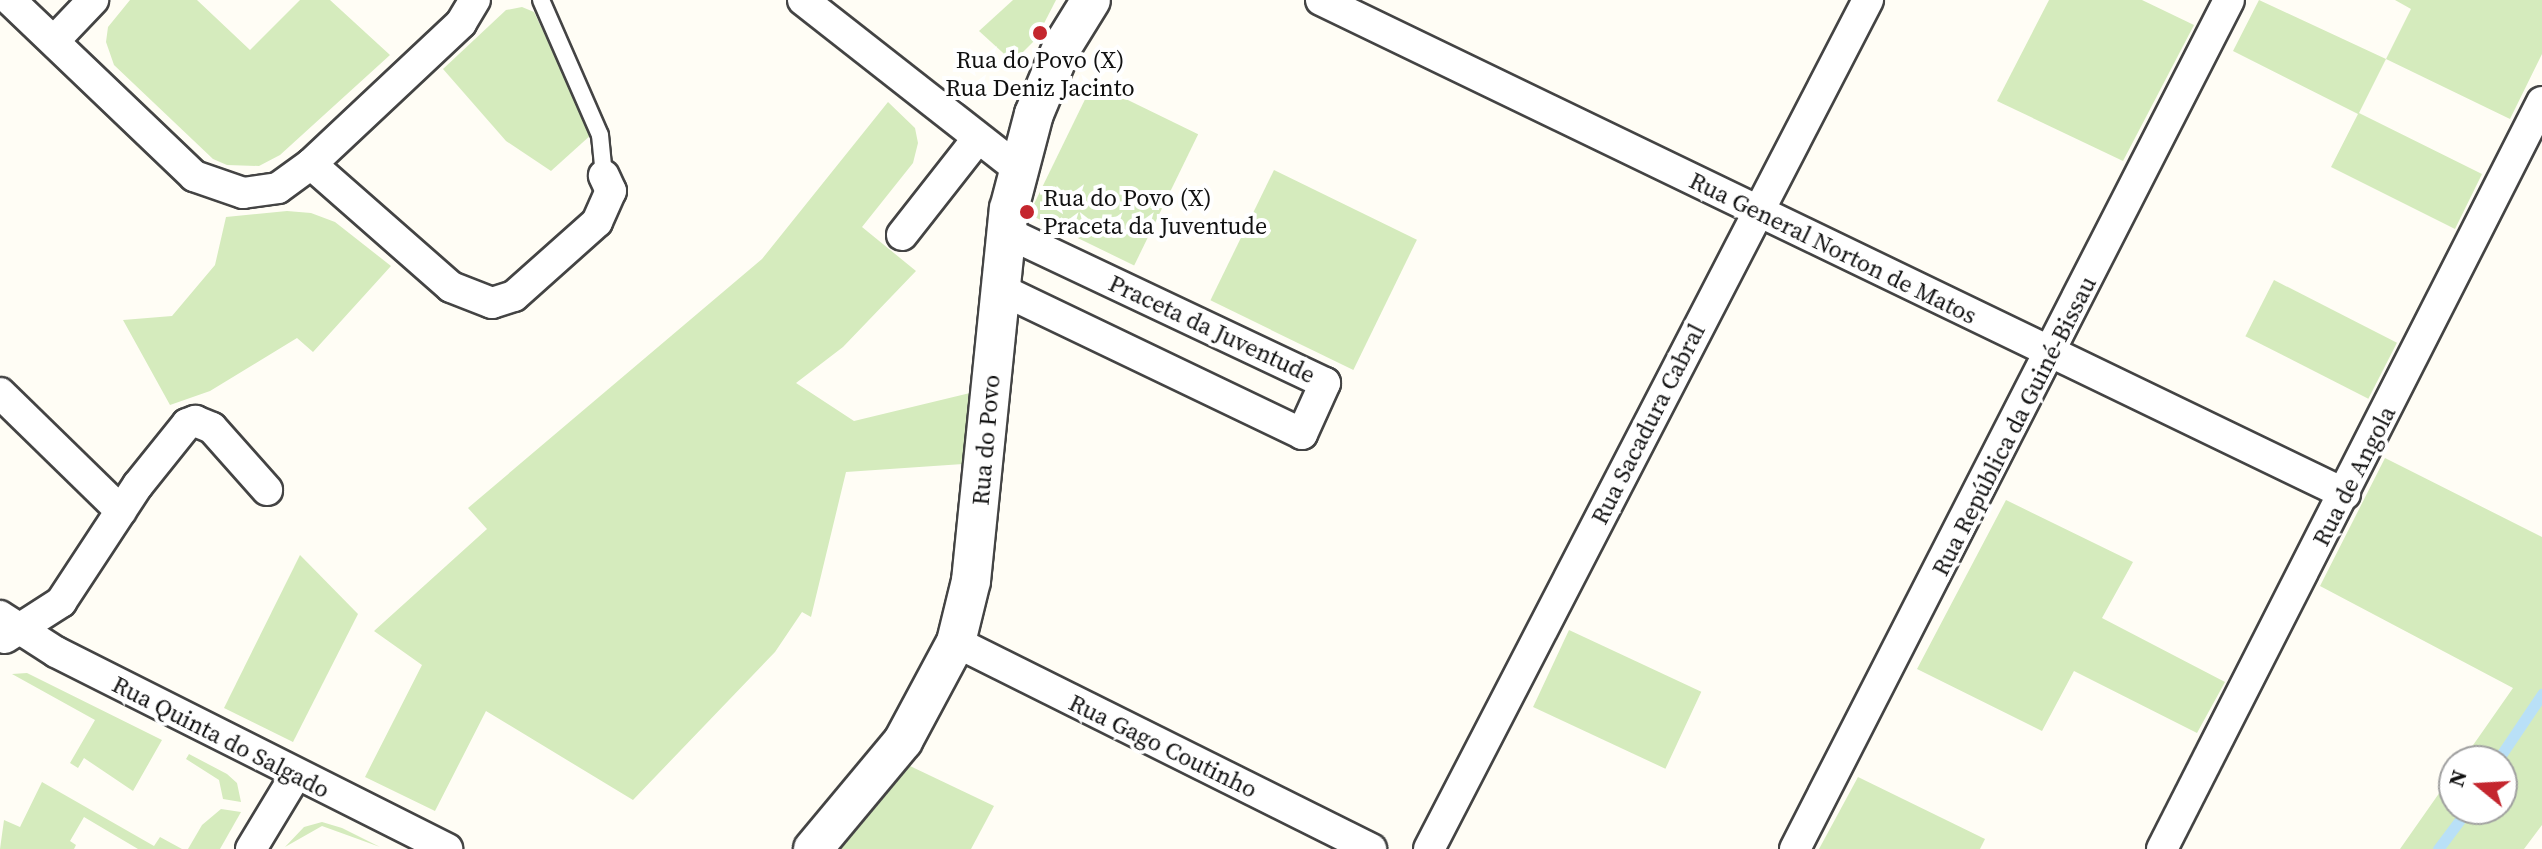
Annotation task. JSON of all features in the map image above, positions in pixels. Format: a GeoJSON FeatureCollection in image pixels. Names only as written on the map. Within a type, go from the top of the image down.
{"type":"FeatureCollection","features":[{"type":"Feature","properties":{"kind":"street"},"geometry":{"type":"LineString","coordinates":[[10,0],[183,167],[209,186],[243,193],[270,190],[311,164],[461,23],[475,0]]}},
{"type":"Feature","properties":{"kind":"street"},"geometry":{"type":"LineString","coordinates":[[54,41],[93,0]]}},
{"type":"Feature","properties":{"kind":"street"},"geometry":{"type":"LineString","coordinates":[[803,0],[1017,168]]}},
{"type":"Feature","properties":{"kind":"street","name":"Rua do Povo"},"geometry":{"type":"LineString","coordinates":[[813,849],[903,741],[956,642],[971,581],[1006,232],[1017,168],[1054,65],[1091,0]]}},
{"type":"Feature","properties":{"kind":"street","name":"Rua General Norton de Matos"},"geometry":{"type":"LineString","coordinates":[[1321,0],[2345,494]]}},
{"type":"Feature","properties":{"kind":"street","name":"Rua Sacadura Cabral"},"geometry":{"type":"LineString","coordinates":[[1429,849],[1868,0]]}},
{"type":"Feature","properties":{"kind":"street","name":"Rua República da Guiné-Bissau"},"geometry":{"type":"LineString","coordinates":[[1795,849],[2053,353],[2229,0]]}},
{"type":"Feature","properties":{"kind":"street","name":"Rua de Angola"},"geometry":{"type":"LineString","coordinates":[[2162,849],[2542,102]]}},
{"type":"Feature","properties":{"kind":"street"},"geometry":{"type":"LineString","coordinates":[[902,235],[978,138]]}},
{"type":"Feature","properties":{"kind":"street"},"geometry":{"type":"LineString","coordinates":[[311,164],[451,287],[492,303],[514,296],[597,222],[611,191],[604,176]]}},
{"type":"Feature","properties":{"kind":"street","name":"Praceta da Juventude"},"geometry":{"type":"LineString","coordinates":[[1000,289],[1302,434],[1325,383],[1006,232]]}},
{"type":"Feature","properties":{"kind":"street"},"geometry":{"type":"LineString","coordinates":[[0,393],[121,511]]}},
{"type":"Feature","properties":{"kind":"street"},"geometry":{"type":"LineString","coordinates":[[6,629],[61,602],[179,430],[195,421],[212,428],[267,490]]}},
{"type":"Feature","properties":{"kind":"street","name":"Rua Quinta do Salgado"},"geometry":{"type":"LineString","coordinates":[[6,629],[295,776],[447,849]]}},
{"type":"Feature","properties":{"kind":"street","name":"Rua Gago Coutinho"},"geometry":{"type":"LineString","coordinates":[[956,642],[1371,849]]}},
{"type":"Feature","properties":{"kind":"street"},"geometry":{"type":"LineString","coordinates":[[251,849],[295,776]]}},
{"type":"Feature","properties":{"kind":"lane"},"geometry":{"type":"LineString","coordinates":[[541,0],[600,135],[604,176]]}},
{"type":"Feature","properties":{"kind":"green space"},"geometry":{"type":"Polygon","coordinates":[[[130,0],[197,0],[250,50],[300,0],[330,0],[390,55],[280,155],[259,166],[227,165],[213,159],[114,65],[106,42],[108,27],[130,0]]]}},
{"type":"Feature","properties":{"kind":"green space"},"geometry":{"type":"Polygon","coordinates":[[[1013,0],[1056,0],[1036,39],[1013,62],[979,31],[1013,0]]]}},
{"type":"Feature","properties":{"kind":"green space"},"geometry":{"type":"Polygon","coordinates":[[[2049,0],[2142,0],[2194,25],[2123,161],[1997,101],[2049,0]]]}},
{"type":"Feature","properties":{"kind":"green space"},"geometry":{"type":"Polygon","coordinates":[[[2259,0],[2386,59],[2359,113],[2482,174],[2455,229],[2331,167],[2358,114],[2233,51],[2259,0]]]}},
{"type":"Feature","properties":{"kind":"green space"},"geometry":{"type":"Polygon","coordinates":[[[2395,0],[2542,0],[2542,54],[2510,119],[2386,59],[2411,9],[2395,0]]]}},
{"type":"Feature","properties":{"kind":"green space"},"geometry":{"type":"Polygon","coordinates":[[[522,7],[534,12],[592,134],[551,171],[506,141],[443,69],[506,10],[522,7]]]}},
{"type":"Feature","properties":{"kind":"green space"},"geometry":{"type":"Polygon","coordinates":[[[1093,83],[1198,134],[1134,266],[1029,214],[1093,83]]]}},
{"type":"Feature","properties":{"kind":"green space"},"geometry":{"type":"Polygon","coordinates":[[[888,102],[915,128],[918,143],[913,163],[862,227],[916,271],[843,347],[796,383],[854,421],[970,393],[963,464],[846,472],[811,617],[802,612],[775,652],[633,800],[486,711],[435,811],[365,777],[422,665],[374,631],[487,529],[468,508],[762,259],[888,102]]]}},
{"type":"Feature","properties":{"kind":"green space"},"geometry":{"type":"Polygon","coordinates":[[[1274,170],[1417,240],[1353,370],[1210,300],[1274,170]]]}},
{"type":"Feature","properties":{"kind":"green space"},"geometry":{"type":"Polygon","coordinates":[[[287,211],[311,213],[335,222],[391,266],[313,352],[297,338],[210,391],[170,405],[123,320],[172,316],[215,265],[226,217],[287,211]]]}},
{"type":"Feature","properties":{"kind":"green space"},"geometry":{"type":"Polygon","coordinates":[[[2274,280],[2397,343],[2368,399],[2245,336],[2274,280]]]}},
{"type":"Feature","properties":{"kind":"green space"},"geometry":{"type":"Polygon","coordinates":[[[2385,458],[2542,537],[2542,825],[2524,849],[2400,849],[2438,795],[2438,825],[2518,825],[2518,745],[2473,745],[2513,688],[2320,586],[2385,458]]]}},
{"type":"Feature","properties":{"kind":"green space"},"geometry":{"type":"Polygon","coordinates":[[[2006,500],[2133,562],[2102,618],[2225,682],[2197,733],[2074,671],[2042,731],[1917,669],[2006,500]]]}},
{"type":"Feature","properties":{"kind":"green space"},"geometry":{"type":"Polygon","coordinates":[[[300,555],[358,614],[293,742],[224,708],[300,555]]]}},
{"type":"Feature","properties":{"kind":"green space"},"geometry":{"type":"Polygon","coordinates":[[[1569,630],[1701,692],[1665,769],[1533,707],[1569,630]]]}},
{"type":"Feature","properties":{"kind":"green space"},"geometry":{"type":"Polygon","coordinates":[[[27,673],[162,740],[133,791],[84,758],[78,768],[70,763],[95,720],[12,674],[27,673]]]}},
{"type":"Feature","properties":{"kind":"green space"},"geometry":{"type":"Polygon","coordinates":[[[189,754],[227,774],[237,783],[241,802],[223,799],[219,780],[186,759],[189,754]]]}},
{"type":"Feature","properties":{"kind":"green space"},"geometry":{"type":"Polygon","coordinates":[[[910,766],[994,806],[971,849],[841,849],[910,766]]]}},
{"type":"Feature","properties":{"kind":"green space"},"geometry":{"type":"Polygon","coordinates":[[[1858,777],[1985,839],[1980,849],[1819,849],[1858,777]]]}},
{"type":"Feature","properties":{"kind":"green space"},"geometry":{"type":"Polygon","coordinates":[[[42,782],[154,846],[160,837],[182,849],[138,849],[84,817],[70,841],[76,845],[74,849],[0,849],[4,820],[20,827],[42,782]]]}},
{"type":"Feature","properties":{"kind":"green space"},"geometry":{"type":"Polygon","coordinates":[[[221,809],[241,812],[220,849],[188,849],[202,825],[221,809]]]}},
{"type":"Feature","properties":{"kind":"green space"},"geometry":{"type":"Polygon","coordinates":[[[322,822],[342,828],[380,847],[322,826],[285,847],[304,827],[322,822]]]}},
{"type":"Feature","properties":{"kind":"waterway"},"geometry":{"type":"LineString","coordinates":[[2508,745],[2542,694]]}},
{"type":"Feature","properties":{"kind":"waterway"},"geometry":{"type":"LineString","coordinates":[[2438,849],[2456,825]]}},
{"type":"Feature","properties":{"kind":"place","name":"Rua do Povo (X) Rua Deniz Jacinto"},"geometry":{"type":"Point","coordinates":[1040,33]}},
{"type":"Feature","properties":{"kind":"place","name":"Rua do Povo (X) Praceta da Juventude"},"geometry":{"type":"Point","coordinates":[1027,212]}}]}
